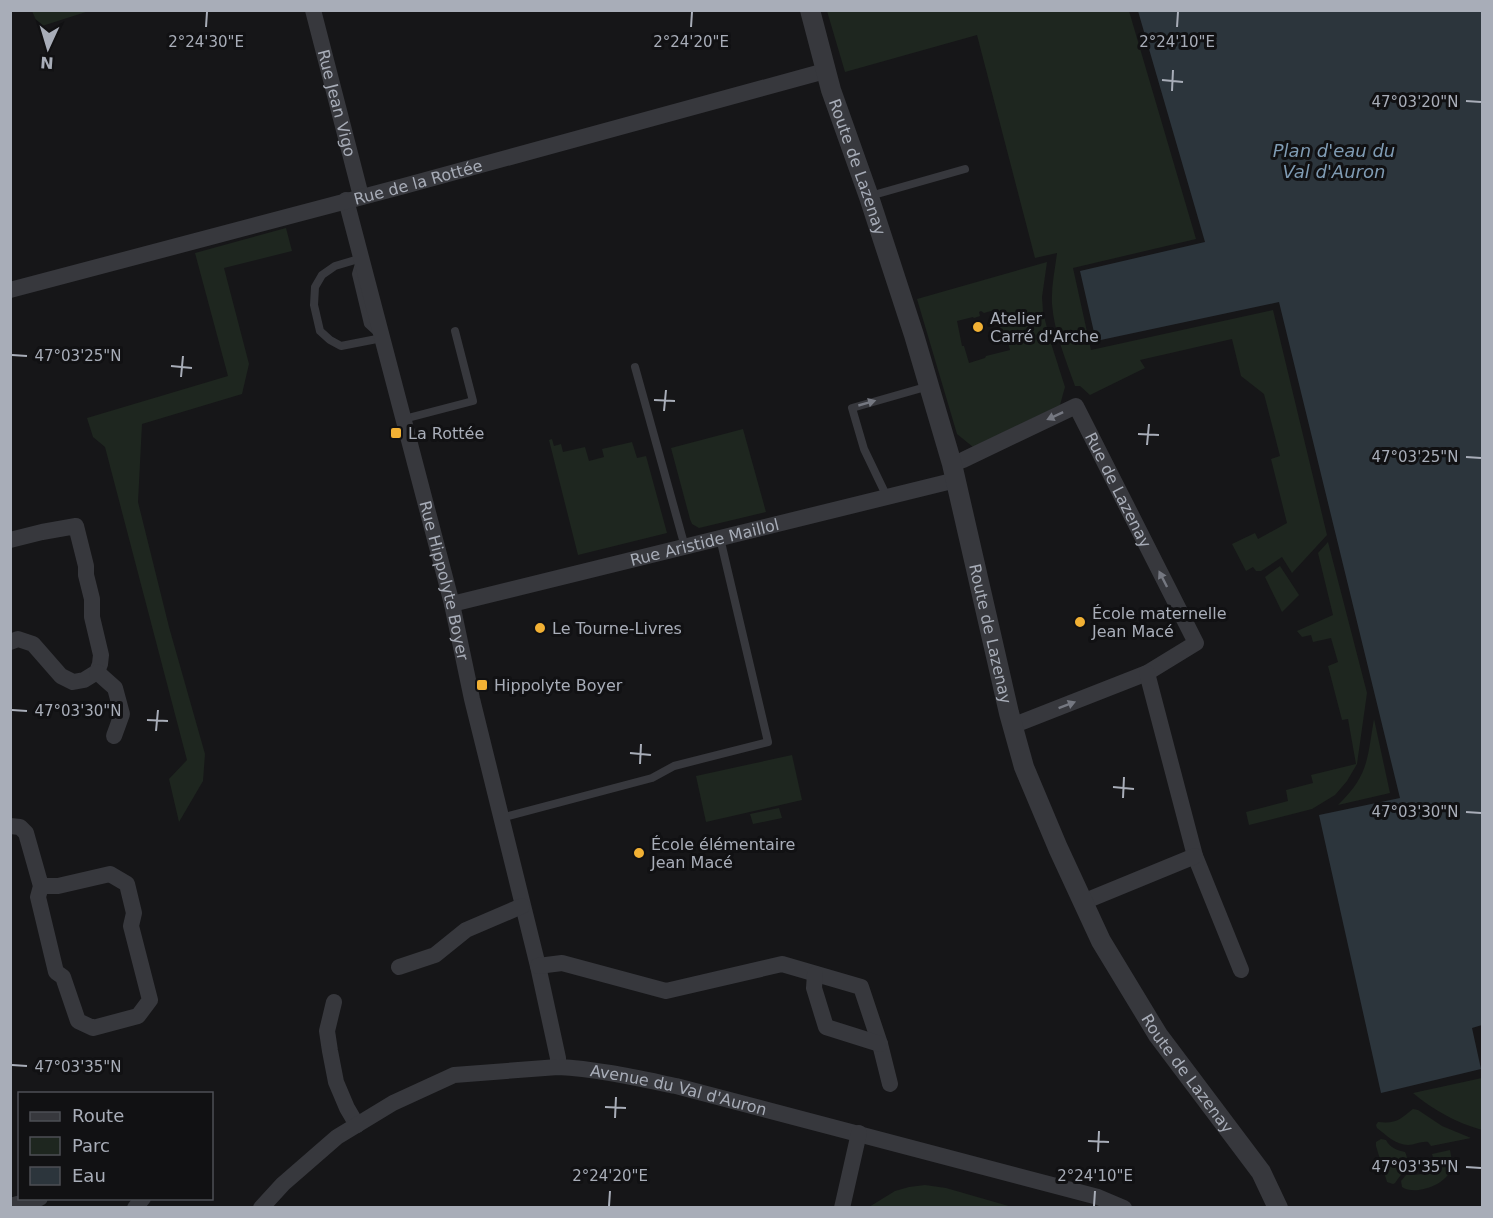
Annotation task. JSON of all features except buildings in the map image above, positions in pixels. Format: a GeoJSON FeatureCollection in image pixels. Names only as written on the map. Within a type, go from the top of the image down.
{"type":"FeatureCollection","features":[{"type":"Feature","properties":{"kind":"street","name":"Rue Jean Vigo"},"geometry":{"type":"LineString","coordinates":[[313,10],[354,198]]}},
{"type":"Feature","properties":{"kind":"street","name":"Route de Lazenay"},"geometry":{"type":"LineString","coordinates":[[810,10],[825,71],[914,335],[954,472],[1012,726],[1024,767],[1101,941],[1158,1035],[1261,1172],[1278,1208]]}},
{"type":"Feature","properties":{"kind":"street","name":"Rue de la Rottée"},"geometry":{"type":"LineString","coordinates":[[10,290],[825,71]]}},
{"type":"Feature","properties":{"kind":"street","name":"Rue Hippolyte Boyer"},"geometry":{"type":"LineString","coordinates":[[354,198],[362,258],[452,604],[472,699],[538,966],[558,1067]]}},
{"type":"Feature","properties":{"kind":"street","name":"Rue de Lazenay"},"geometry":{"type":"LineString","coordinates":[[954,472],[963,460],[1076,406],[1196,643],[1147,673],[1012,726]]}},
{"type":"Feature","properties":{"kind":"street","name":"Rue Aristide Maillol"},"geometry":{"type":"LineString","coordinates":[[452,604],[887,497],[954,472]]}},
{"type":"Feature","properties":{"kind":"street"},"geometry":{"type":"LineString","coordinates":[[10,540],[76,526],[92,599],[92,617],[101,655],[100,664],[97,672],[84,680],[73,682],[61,676],[33,644],[18,639],[10,642]]}},
{"type":"Feature","properties":{"kind":"street"},"geometry":{"type":"LineString","coordinates":[[97,672],[115,688],[122,714],[114,736]]}},
{"type":"Feature","properties":{"kind":"street"},"geometry":{"type":"LineString","coordinates":[[1147,673],[1195,856],[1241,970]]}},
{"type":"Feature","properties":{"kind":"street"},"geometry":{"type":"LineString","coordinates":[[10,826],[20,827],[26,833],[41,886],[38,897],[56,972],[63,977],[78,1021],[93,1028],[138,1017],[150,1000],[131,926],[134,913],[127,884],[110,874],[58,886],[41,886]]}},
{"type":"Feature","properties":{"kind":"street"},"geometry":{"type":"LineString","coordinates":[[1083,902],[1195,856]]}},
{"type":"Feature","properties":{"kind":"street"},"geometry":{"type":"LineString","coordinates":[[399,968],[435,955],[466,930],[522,906]]}},
{"type":"Feature","properties":{"kind":"street"},"geometry":{"type":"LineString","coordinates":[[538,966],[562,963],[666,990],[782,964],[861,987],[880,1044],[890,1084]]}},
{"type":"Feature","properties":{"kind":"street"},"geometry":{"type":"LineString","coordinates":[[815,974],[814,988],[826,1027],[880,1044]]}},
{"type":"Feature","properties":{"kind":"street"},"geometry":{"type":"LineString","coordinates":[[334,1002],[327,1031],[330,1051],[336,1082],[357,1125]]}},
{"type":"Feature","properties":{"kind":"street","name":"Avenue du Val d'Auron"},"geometry":{"type":"LineString","coordinates":[[261,1208],[283,1184],[337,1137],[393,1103],[454,1075],[558,1067],[619,1074],[676,1086],[1098,1197],[1124,1208]]}},
{"type":"Feature","properties":{"kind":"street"},"geometry":{"type":"LineString","coordinates":[[842,1208],[859,1133]]}},
{"type":"Feature","properties":{"kind":"street"},"geometry":{"type":"LineString","coordinates":[[10,1206],[32,1200]]}},
{"type":"Feature","properties":{"kind":"lane"},"geometry":{"type":"LineString","coordinates":[[869,197],[965,169]]}},
{"type":"Feature","properties":{"kind":"lane"},"geometry":{"type":"LineString","coordinates":[[362,258],[335,266],[322,275],[315,287],[314,305],[320,331],[341,346],[382,338]]}},
{"type":"Feature","properties":{"kind":"lane"},"geometry":{"type":"LineString","coordinates":[[404,418],[473,401],[455,331]]}},
{"type":"Feature","properties":{"kind":"lane"},"geometry":{"type":"LineString","coordinates":[[635,367],[685,547]]}},
{"type":"Feature","properties":{"kind":"lane"},"geometry":{"type":"LineString","coordinates":[[887,497],[864,449],[852,408],[929,386]]}},
{"type":"Feature","properties":{"kind":"lane"},"geometry":{"type":"LineString","coordinates":[[501,818],[652,778],[674,766],[768,742],[720,538]]}},
{"type":"Feature","properties":{"kind":"green space"},"geometry":{"type":"Polygon","coordinates":[[[32,11],[89,11],[39,27],[32,11]]]}},
{"type":"Feature","properties":{"kind":"green space"},"geometry":{"type":"Polygon","coordinates":[[[827,11],[1129,11],[1196,239],[1073,268],[1091,350],[1273,310],[1327,535],[1292,573],[1282,557],[1261,571],[1256,571],[1253,567],[1246,571],[1232,544],[1255,533],[1258,539],[1287,523],[1271,459],[1280,456],[1264,394],[1241,376],[1232,339],[1140,360],[1145,368],[1090,395],[1080,386],[1075,386],[1053,314],[1052,291],[1057,253],[1035,258],[977,35],[845,72],[827,11]]]}},
{"type":"Feature","properties":{"kind":"green space"},"geometry":{"type":"Polygon","coordinates":[[[286,228],[292,251],[224,268],[249,364],[242,394],[142,424],[138,502],[169,627],[205,754],[203,781],[179,822],[169,779],[187,760],[105,447],[93,437],[87,418],[228,376],[195,253],[286,228]]]}},
{"type":"Feature","properties":{"kind":"green space"},"geometry":{"type":"Polygon","coordinates":[[[1047,262],[1042,297],[1043,312],[1065,387],[1060,405],[973,447],[957,434],[917,299],[1047,262]],[[998,309],[984,313],[981,311],[980,316],[957,321],[962,346],[964,346],[969,363],[1010,350],[1006,334],[1002,335],[1000,326],[1003,325],[998,309]]]}},
{"type":"Feature","properties":{"kind":"green space"},"geometry":{"type":"Polygon","coordinates":[[[743,429],[766,512],[699,528],[692,524],[690,519],[671,448],[743,429]]]}},
{"type":"Feature","properties":{"kind":"green space"},"geometry":{"type":"Polygon","coordinates":[[[552,439],[554,446],[561,444],[563,452],[585,447],[589,461],[604,457],[602,449],[632,442],[637,458],[646,456],[667,533],[578,555],[549,440],[552,439]]]}},
{"type":"Feature","properties":{"kind":"green space"},"geometry":{"type":"Polygon","coordinates":[[[1328,542],[1367,693],[1357,764],[1335,795],[1312,809],[1249,825],[1246,812],[1288,801],[1286,790],[1313,783],[1311,775],[1356,764],[1348,719],[1342,720],[1328,666],[1338,662],[1331,638],[1313,642],[1311,635],[1302,637],[1297,631],[1333,615],[1318,553],[1328,542]]]}},
{"type":"Feature","properties":{"kind":"green space"},"geometry":{"type":"Polygon","coordinates":[[[1280,566],[1299,595],[1282,612],[1265,577],[1280,566]]]}},
{"type":"Feature","properties":{"kind":"green space"},"geometry":{"type":"Polygon","coordinates":[[[1374,719],[1390,793],[1338,805],[1356,785],[1365,766],[1374,719]]]}},
{"type":"Feature","properties":{"kind":"green space"},"geometry":{"type":"Polygon","coordinates":[[[792,755],[802,800],[706,822],[696,776],[792,755]]]}},
{"type":"Feature","properties":{"kind":"green space"},"geometry":{"type":"Polygon","coordinates":[[[779,808],[782,818],[753,824],[750,814],[779,808]]]}},
{"type":"Feature","properties":{"kind":"green space"},"geometry":{"type":"Polygon","coordinates":[[[1482,1078],[1482,1130],[1446,1115],[1413,1093],[1482,1078]]]}},
{"type":"Feature","properties":{"kind":"green space"},"geometry":{"type":"Polygon","coordinates":[[[1413,1109],[1442,1126],[1471,1138],[1431,1146],[1428,1142],[1404,1145],[1391,1139],[1377,1128],[1378,1122],[1394,1121],[1413,1109]]]}},
{"type":"Feature","properties":{"kind":"green space"},"geometry":{"type":"Polygon","coordinates":[[[1381,1139],[1405,1152],[1407,1156],[1405,1168],[1393,1184],[1387,1182],[1376,1146],[1376,1142],[1381,1139]]]}},
{"type":"Feature","properties":{"kind":"green space"},"geometry":{"type":"Polygon","coordinates":[[[1450,1150],[1452,1167],[1443,1180],[1422,1189],[1402,1187],[1401,1181],[1406,1175],[1423,1174],[1433,1168],[1432,1154],[1450,1150]]]}},
{"type":"Feature","properties":{"kind":"green space"},"geometry":{"type":"Polygon","coordinates":[[[925,1185],[946,1188],[1012,1207],[869,1207],[895,1191],[925,1185]]]}},
{"type":"Feature","properties":{"kind":"water","name":"Plan d'eau du Val d'Auron"},"geometry":{"type":"Polygon","coordinates":[[[1138,11],[1482,11],[1482,1025],[1472,1028],[1481,1069],[1381,1093],[1319,815],[1400,798],[1279,302],[1096,341],[1080,271],[1205,242],[1138,11]]]}},
{"type":"Feature","properties":{"kind":"place","name":"Atelier Carré d'Arche"},"geometry":{"type":"Point","coordinates":[978,327]}},
{"type":"Feature","properties":{"kind":"place","name":"La Rottée"},"geometry":{"type":"Point","coordinates":[396,433]}},
{"type":"Feature","properties":{"kind":"place","name":"École maternelle Jean Macé"},"geometry":{"type":"Point","coordinates":[1080,622]}},
{"type":"Feature","properties":{"kind":"place","name":"Le Tourne-Livres"},"geometry":{"type":"Point","coordinates":[540,628]}},
{"type":"Feature","properties":{"kind":"place","name":"Hippolyte Boyer"},"geometry":{"type":"Point","coordinates":[482,685]}},
{"type":"Feature","properties":{"kind":"place","name":"École élémentaire Jean Macé"},"geometry":{"type":"Point","coordinates":[639,853]}}]}
